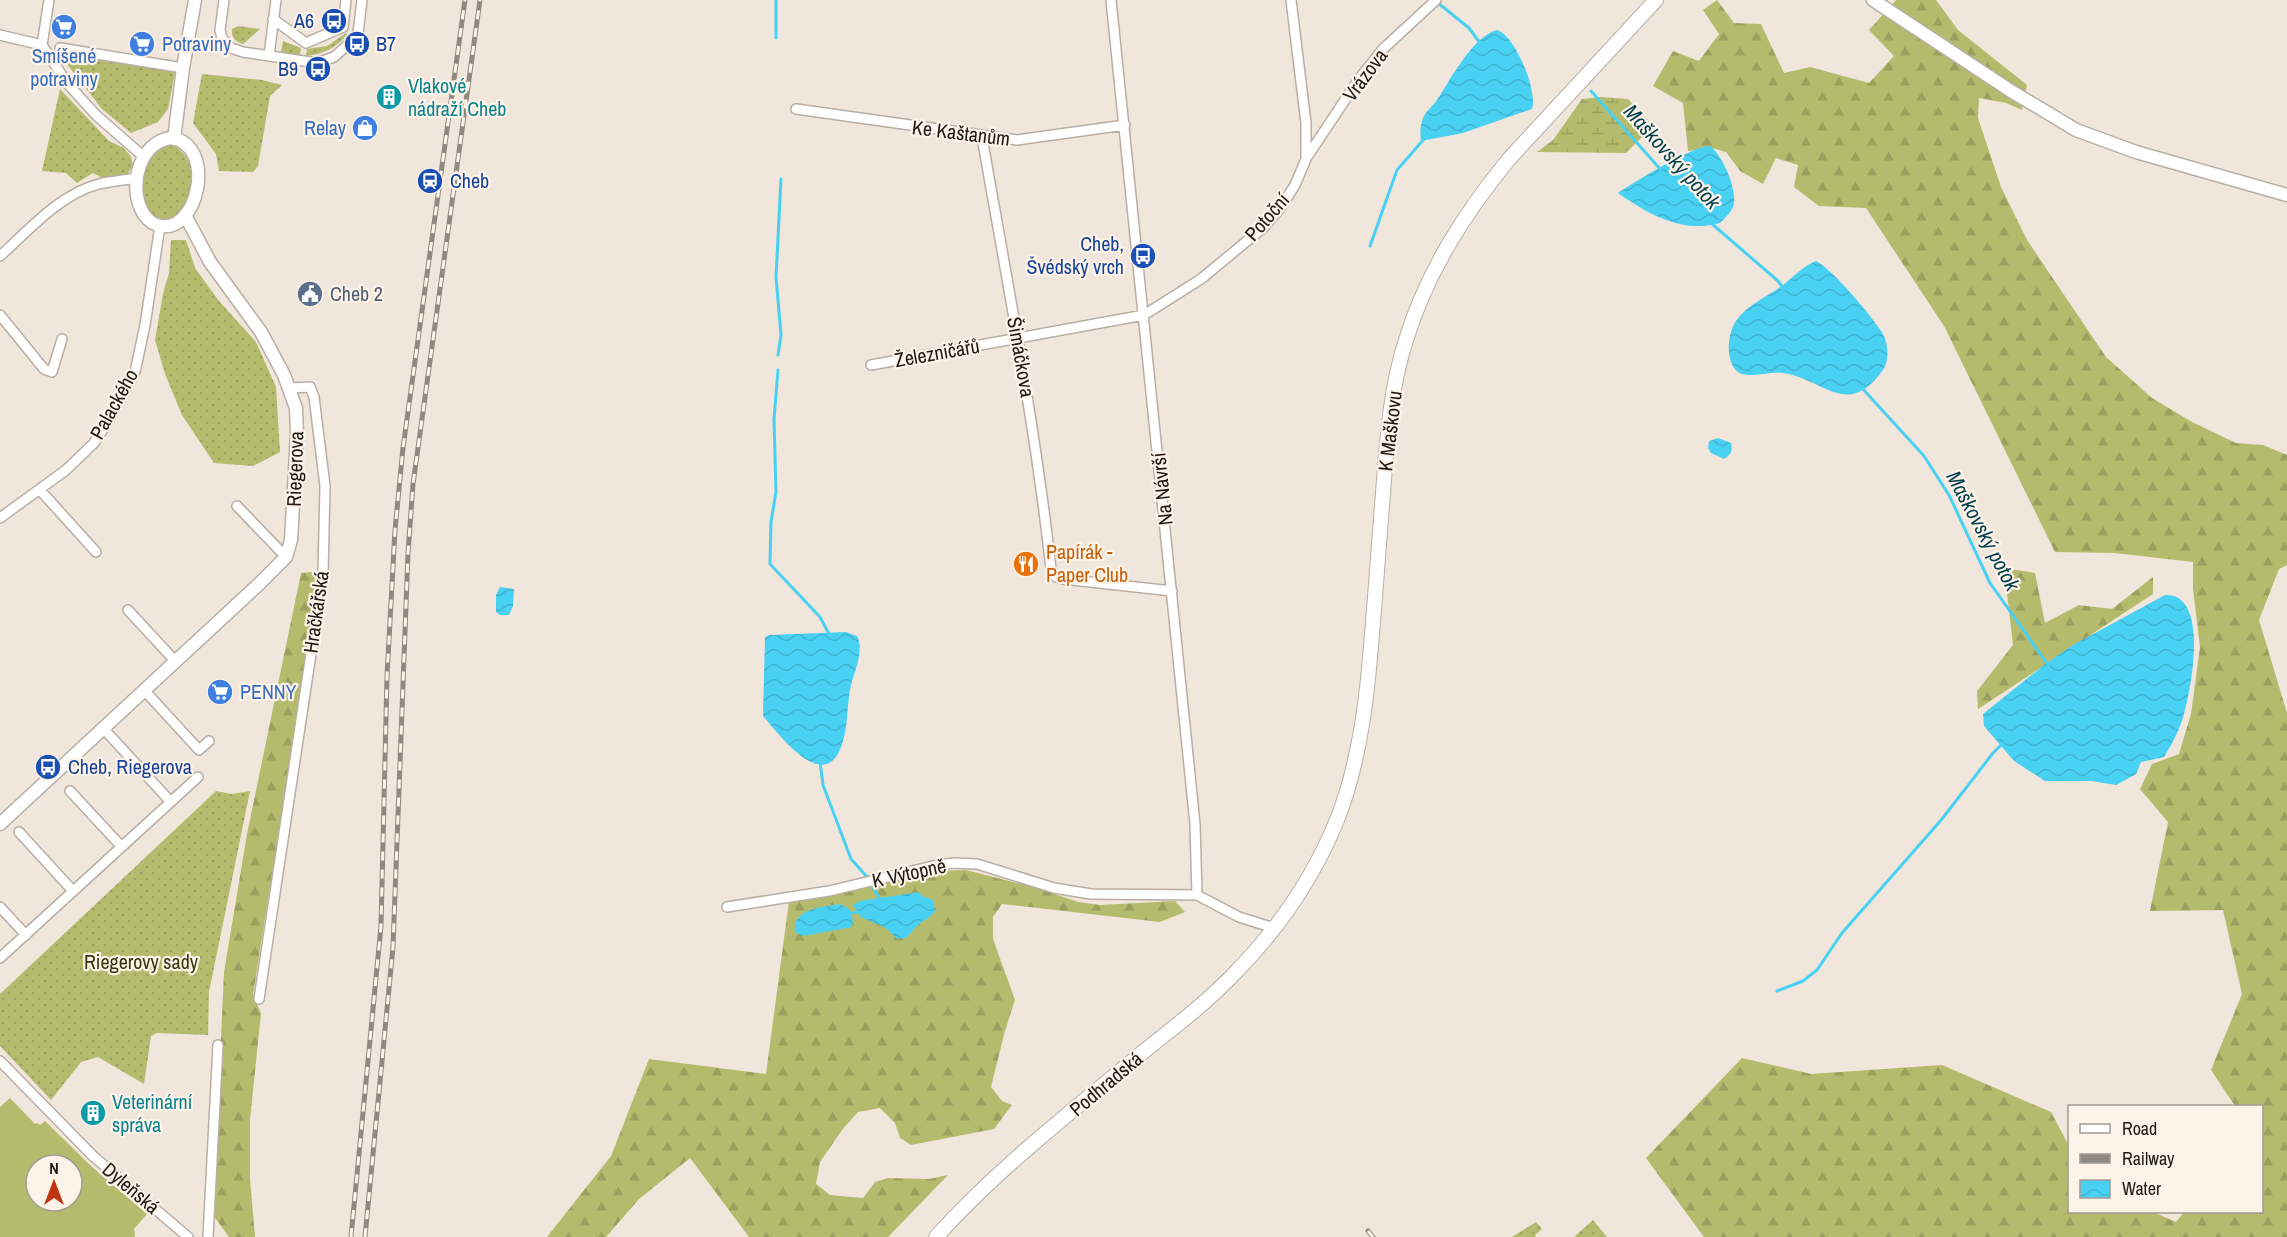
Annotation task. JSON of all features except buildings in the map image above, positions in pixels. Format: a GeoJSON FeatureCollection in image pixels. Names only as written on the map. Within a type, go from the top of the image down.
{"type":"FeatureCollection","features":[{"type":"Feature","properties":{"kind":"main road","name":"K Maškovu"},"geometry":{"type":"LineString","coordinates":[[1274,928],[1301,890],[1325,846],[1338,819],[1357,756],[1368,679],[1390,411],[1405,342],[1421,297],[1449,242],[1486,187],[1656,0]]}},
{"type":"Feature","properties":{"kind":"main road","name":"Podhradská"},"geometry":{"type":"LineString","coordinates":[[936,1237],[985,1186],[1231,978],[1274,928]]}},
{"type":"Feature","properties":{"kind":"street"},"geometry":{"type":"LineString","coordinates":[[49,0],[42,45],[67,83],[96,115],[144,157]]}},
{"type":"Feature","properties":{"kind":"street"},"geometry":{"type":"LineString","coordinates":[[174,139],[195,0]]}},
{"type":"Feature","properties":{"kind":"street"},"geometry":{"type":"LineString","coordinates":[[224,0],[220,30],[225,43],[234,49],[317,63],[334,57],[358,33],[362,0]]}},
{"type":"Feature","properties":{"kind":"street"},"geometry":{"type":"LineString","coordinates":[[269,56],[276,0]]}},
{"type":"Feature","properties":{"kind":"street"},"geometry":{"type":"LineString","coordinates":[[273,19],[306,43],[343,27],[346,0]]}},
{"type":"Feature","properties":{"kind":"street","name":"Na Návrší"},"geometry":{"type":"LineString","coordinates":[[1111,0],[1195,824],[1197,895]]}},
{"type":"Feature","properties":{"kind":"street","name":"Potoční"},"geometry":{"type":"LineString","coordinates":[[1144,315],[1201,279],[1264,227],[1281,207],[1295,184],[1306,159],[1306,123],[1291,0]]}},
{"type":"Feature","properties":{"kind":"street","name":"Vrázova"},"geometry":{"type":"LineString","coordinates":[[1306,159],[1359,79],[1383,49],[1436,0]]}},
{"type":"Feature","properties":{"kind":"street"},"geometry":{"type":"LineString","coordinates":[[1873,0],[2011,91],[2076,130],[2136,152],[2287,195]]}},
{"type":"Feature","properties":{"kind":"street"},"geometry":{"type":"LineString","coordinates":[[0,35],[42,45]]}},
{"type":"Feature","properties":{"kind":"street"},"geometry":{"type":"LineString","coordinates":[[60,48],[183,68]]}},
{"type":"Feature","properties":{"kind":"street","name":"Ke Kaštanům"},"geometry":{"type":"LineString","coordinates":[[796,109],[982,137],[1017,140],[1125,125]]}},
{"type":"Feature","properties":{"kind":"street","name":"Šimáčkova"},"geometry":{"type":"LineString","coordinates":[[982,137],[1043,495],[1051,569],[1056,577],[1075,581],[1172,591]]}},
{"type":"Feature","properties":{"kind":"street"},"geometry":{"type":"LineString","coordinates":[[165,139],[174,139],[189,148],[198,170],[195,195],[185,215],[172,224],[160,225],[150,221],[141,210],[137,194],[137,178],[144,157],[157,143],[165,139]]}},
{"type":"Feature","properties":{"kind":"street"},"geometry":{"type":"LineString","coordinates":[[0,256],[38,221],[77,193],[100,184],[137,178]]}},
{"type":"Feature","properties":{"kind":"street","name":"Riegerova"},"geometry":{"type":"LineString","coordinates":[[185,215],[210,262],[261,332],[290,388],[296,408],[293,525],[286,557]]}},
{"type":"Feature","properties":{"kind":"street","name":"Palackého"},"geometry":{"type":"LineString","coordinates":[[0,518],[66,470],[94,443],[135,372],[147,318],[160,225]]}},
{"type":"Feature","properties":{"kind":"street"},"geometry":{"type":"LineString","coordinates":[[0,315],[44,369],[52,372],[62,339]]}},
{"type":"Feature","properties":{"kind":"street","name":"Železničářů"},"geometry":{"type":"LineString","coordinates":[[872,365],[1144,315]]}},
{"type":"Feature","properties":{"kind":"street","name":"Hračkářská"},"geometry":{"type":"LineString","coordinates":[[259,999],[323,574],[325,486],[314,397],[310,387],[290,388]]}},
{"type":"Feature","properties":{"kind":"street"},"geometry":{"type":"LineString","coordinates":[[40,490],[96,552]]}},
{"type":"Feature","properties":{"kind":"street"},"geometry":{"type":"LineString","coordinates":[[0,824],[260,584],[286,557],[237,506]]}},
{"type":"Feature","properties":{"kind":"street"},"geometry":{"type":"LineString","coordinates":[[128,610],[176,662]]}},
{"type":"Feature","properties":{"kind":"street"},"geometry":{"type":"LineString","coordinates":[[144,690],[199,750],[209,741]]}},
{"type":"Feature","properties":{"kind":"street"},"geometry":{"type":"LineString","coordinates":[[103,728],[170,801]]}},
{"type":"Feature","properties":{"kind":"street"},"geometry":{"type":"LineString","coordinates":[[0,958],[198,777]]}},
{"type":"Feature","properties":{"kind":"street"},"geometry":{"type":"LineString","coordinates":[[70,791],[121,846]]}},
{"type":"Feature","properties":{"kind":"street"},"geometry":{"type":"LineString","coordinates":[[19,832],[74,891]]}},
{"type":"Feature","properties":{"kind":"street","name":"K Výtopně"},"geometry":{"type":"LineString","coordinates":[[727,907],[829,891],[954,863],[977,864],[1054,888],[1090,894],[1197,895]]}},
{"type":"Feature","properties":{"kind":"street"},"geometry":{"type":"LineString","coordinates":[[1197,895],[1239,917],[1274,928]]}},
{"type":"Feature","properties":{"kind":"street"},"geometry":{"type":"LineString","coordinates":[[0,907],[26,935]]}},
{"type":"Feature","properties":{"kind":"street"},"geometry":{"type":"LineString","coordinates":[[208,1237],[218,1045]]}},
{"type":"Feature","properties":{"kind":"street","name":"Dyleňská"},"geometry":{"type":"LineString","coordinates":[[0,1061],[93,1156],[188,1237]]}},
{"type":"Feature","properties":{"kind":"green space"},"geometry":{"type":"Polygon","coordinates":[[[1717,0],[1734,23],[1761,24],[1784,73],[1810,67],[1869,83],[1894,56],[1869,30],[1896,0],[1936,0],[1958,30],[2027,85],[2022,110],[2006,103],[1979,98],[1978,118],[2001,187],[2027,240],[2106,357],[2152,398],[2192,422],[2236,443],[2263,445],[2287,455],[2287,565],[2279,569],[2259,620],[2287,713],[2287,1237],[1704,1237],[1646,1158],[1742,1058],[1811,1074],[1942,1065],[2051,1112],[2068,1144],[2068,1213],[2155,1213],[2176,1222],[2183,1213],[2263,1213],[2263,1105],[2234,1105],[2211,1070],[2242,994],[2223,910],[2150,911],[2168,822],[2140,789],[2152,764],[2179,754],[2191,714],[2200,647],[2193,589],[2193,562],[2115,553],[2055,552],[1944,326],[1866,208],[1819,206],[1794,187],[1798,165],[1776,158],[1763,184],[1740,171],[1726,152],[1712,148],[1688,151],[1683,103],[1653,86],[1673,51],[1699,61],[1719,34],[1703,10],[1717,0]]]}},
{"type":"Feature","properties":{"kind":"green space"},"geometry":{"type":"Polygon","coordinates":[[[238,26],[260,29],[243,44],[232,34],[232,29],[238,26]]]}},
{"type":"Feature","properties":{"kind":"green space"},"geometry":{"type":"Polygon","coordinates":[[[346,33],[339,43],[329,50],[306,56],[307,49],[327,46],[346,33]]]}},
{"type":"Feature","properties":{"kind":"green space"},"geometry":{"type":"Polygon","coordinates":[[[283,41],[301,48],[300,55],[281,52],[283,41]]]}},
{"type":"Feature","properties":{"kind":"green space"},"geometry":{"type":"Polygon","coordinates":[[[59,54],[175,72],[168,109],[158,122],[131,133],[102,109],[59,54]]]}},
{"type":"Feature","properties":{"kind":"green space"},"geometry":{"type":"Polygon","coordinates":[[[202,74],[262,80],[282,85],[270,96],[258,166],[253,172],[219,171],[216,154],[193,123],[202,74]]]}},
{"type":"Feature","properties":{"kind":"green space"},"geometry":{"type":"Polygon","coordinates":[[[60,89],[109,141],[124,148],[131,157],[133,165],[127,175],[102,178],[93,173],[77,183],[66,173],[42,171],[60,89]]]}},
{"type":"Feature","properties":{"kind":"green space"},"geometry":{"type":"Polygon","coordinates":[[[1601,97],[1628,99],[1653,126],[1626,153],[1537,152],[1553,140],[1582,99],[1601,97]]]}},
{"type":"Feature","properties":{"kind":"green space"},"geometry":{"type":"Polygon","coordinates":[[[172,145],[183,153],[189,163],[192,176],[191,189],[180,211],[172,217],[162,219],[152,215],[146,207],[143,182],[152,158],[161,149],[172,145]]]}},
{"type":"Feature","properties":{"kind":"green space"},"geometry":{"type":"Polygon","coordinates":[[[171,240],[186,240],[195,268],[219,301],[256,342],[276,387],[280,452],[253,466],[214,463],[182,415],[165,374],[155,340],[169,273],[171,240]]]}},
{"type":"Feature","properties":{"kind":"green space"},"geometry":{"type":"Polygon","coordinates":[[[2004,568],[2035,573],[2045,623],[2079,605],[2112,609],[2153,577],[2153,594],[1978,709],[1977,691],[2013,645],[2004,568]]]}},
{"type":"Feature","properties":{"kind":"green space"},"geometry":{"type":"Polygon","coordinates":[[[312,572],[319,575],[253,995],[261,1013],[250,1120],[250,1179],[255,1237],[229,1237],[213,1215],[224,972],[247,834],[301,573],[312,572]]]}},
{"type":"Feature","properties":{"kind":"green space","name":"Riegerovy sady"},"geometry":{"type":"Polygon","coordinates":[[[216,791],[232,794],[250,791],[209,992],[208,1035],[157,1033],[151,1036],[144,1084],[98,1057],[81,1062],[51,1100],[0,1046],[0,994],[216,791]]]}},
{"type":"Feature","properties":{"kind":"green space"},"geometry":{"type":"Polygon","coordinates":[[[966,870],[1040,889],[1078,902],[1100,905],[1175,901],[1185,912],[1160,922],[1002,904],[993,917],[993,939],[1015,1000],[991,1087],[1002,1101],[1012,1105],[994,1129],[911,1145],[900,1138],[895,1123],[880,1108],[858,1112],[842,1130],[820,1162],[816,1184],[830,1195],[863,1198],[875,1182],[888,1178],[929,1179],[948,1175],[888,1237],[749,1237],[690,1158],[639,1199],[606,1237],[547,1237],[611,1156],[649,1059],[766,1074],[789,901],[936,871],[966,870]]]}},
{"type":"Feature","properties":{"kind":"green space"},"geometry":{"type":"Polygon","coordinates":[[[10,1098],[35,1124],[40,1125],[45,1121],[78,1153],[24,1153],[24,1213],[84,1213],[84,1159],[147,1214],[134,1229],[135,1237],[0,1237],[0,1107],[10,1098]]]}},
{"type":"Feature","properties":{"kind":"green space"},"geometry":{"type":"Polygon","coordinates":[[[1593,1220],[1607,1237],[1574,1237],[1593,1220]]]}},
{"type":"Feature","properties":{"kind":"green space"},"geometry":{"type":"Polygon","coordinates":[[[1536,1222],[1542,1229],[1535,1235],[1536,1237],[1512,1237],[1536,1222]]]}},
{"type":"Feature","properties":{"kind":"water"},"geometry":{"type":"Polygon","coordinates":[[[1497,30],[1511,42],[1524,65],[1532,90],[1532,109],[1463,133],[1421,141],[1421,124],[1426,113],[1471,50],[1488,34],[1497,30]]]}},
{"type":"Feature","properties":{"kind":"water"},"geometry":{"type":"Polygon","coordinates":[[[1710,146],[1724,164],[1734,196],[1732,209],[1720,223],[1706,226],[1679,224],[1653,215],[1618,193],[1678,158],[1702,147],[1710,146]]]}},
{"type":"Feature","properties":{"kind":"water"},"geometry":{"type":"Polygon","coordinates":[[[1816,261],[1850,293],[1876,323],[1885,339],[1887,356],[1883,370],[1870,385],[1858,392],[1847,395],[1835,392],[1783,373],[1742,374],[1731,362],[1729,340],[1740,316],[1806,266],[1816,261]]]}},
{"type":"Feature","properties":{"kind":"water"},"geometry":{"type":"Polygon","coordinates":[[[1718,438],[1731,443],[1731,452],[1724,459],[1711,453],[1708,448],[1709,441],[1718,438]]]}},
{"type":"Feature","properties":{"kind":"water"},"geometry":{"type":"Polygon","coordinates":[[[500,587],[514,589],[513,606],[509,615],[500,615],[496,612],[496,595],[500,587]]]}},
{"type":"Feature","properties":{"kind":"water"},"geometry":{"type":"Polygon","coordinates":[[[2165,595],[2179,599],[2188,609],[2193,625],[2194,644],[2193,665],[2184,714],[2176,736],[2164,757],[2141,762],[2136,774],[2116,785],[2091,781],[2045,781],[2014,761],[1984,726],[1983,714],[2073,645],[2165,595]]]}},
{"type":"Feature","properties":{"kind":"water"},"geometry":{"type":"Polygon","coordinates":[[[846,632],[857,636],[860,649],[850,690],[845,735],[836,757],[826,764],[815,764],[792,748],[763,716],[765,637],[846,632]]]}},
{"type":"Feature","properties":{"kind":"water"},"geometry":{"type":"Polygon","coordinates":[[[919,892],[922,896],[933,900],[935,911],[903,939],[896,938],[886,928],[861,917],[853,905],[860,901],[919,892]]]}},
{"type":"Feature","properties":{"kind":"water"},"geometry":{"type":"Polygon","coordinates":[[[840,904],[849,909],[853,920],[852,927],[803,936],[795,932],[795,924],[803,913],[840,904]]]}},
{"type":"Feature","properties":{"kind":"waterway"},"geometry":{"type":"LineString","coordinates":[[776,0],[776,38]]}},
{"type":"Feature","properties":{"kind":"waterway"},"geometry":{"type":"LineString","coordinates":[[1438,3],[1469,28],[1480,43]]}},
{"type":"Feature","properties":{"kind":"waterway","name":"Maškovský potok"},"geometry":{"type":"LineString","coordinates":[[1591,91],[1661,170]]}},
{"type":"Feature","properties":{"kind":"waterway"},"geometry":{"type":"LineString","coordinates":[[1370,246],[1397,170],[1424,139]]}},
{"type":"Feature","properties":{"kind":"waterway"},"geometry":{"type":"LineString","coordinates":[[778,355],[781,335],[776,277],[781,179]]}},
{"type":"Feature","properties":{"kind":"waterway","name":"Maškovský potok"},"geometry":{"type":"LineString","coordinates":[[1711,223],[1778,281],[1784,289]]}},
{"type":"Feature","properties":{"kind":"waterway"},"geometry":{"type":"LineString","coordinates":[[778,370],[774,419],[776,492],[771,522],[770,564],[820,617],[829,634]]}},
{"type":"Feature","properties":{"kind":"waterway","name":"Maškovský potok"},"geometry":{"type":"LineString","coordinates":[[1862,388],[1924,456],[1949,495],[1990,583],[2048,665]]}},
{"type":"Feature","properties":{"kind":"waterway","name":"Maškovský potok"},"geometry":{"type":"LineString","coordinates":[[1777,991],[1803,981],[1817,970],[1842,933],[1942,819],[2003,743]]}},
{"type":"Feature","properties":{"kind":"waterway"},"geometry":{"type":"LineString","coordinates":[[820,762],[823,785],[851,859],[868,878]]}},
{"type":"Feature","properties":{"kind":"waterway"},"geometry":{"type":"LineString","coordinates":[[871,884],[880,899],[878,902]]}},
{"type":"Feature","properties":{"kind":"waterway"},"geometry":{"type":"LineString","coordinates":[[850,913],[860,912]]}},
{"type":"Feature","properties":{"kind":"railway"},"geometry":{"type":"LineString","coordinates":[[351,1237],[381,926],[387,676],[395,530],[403,448],[465,0]]}},
{"type":"Feature","properties":{"kind":"railway"},"geometry":{"type":"LineString","coordinates":[[365,1237],[393,947],[408,553],[413,484],[480,0]]}},
{"type":"Feature","properties":{"kind":"railway"},"geometry":{"type":"LineString","coordinates":[[1368,1231],[1373,1237]]}},
{"type":"Feature","properties":{"kind":"place","name":"A6"},"geometry":{"type":"Point","coordinates":[334,21]}},
{"type":"Feature","properties":{"kind":"place","name":"Smíšené potraviny"},"geometry":{"type":"Point","coordinates":[64,27]}},
{"type":"Feature","properties":{"kind":"place","name":"Potraviny"},"geometry":{"type":"Point","coordinates":[142,44]}},
{"type":"Feature","properties":{"kind":"place","name":"B7"},"geometry":{"type":"Point","coordinates":[357,44]}},
{"type":"Feature","properties":{"kind":"place","name":"B9"},"geometry":{"type":"Point","coordinates":[318,69]}},
{"type":"Feature","properties":{"kind":"place","name":"Vlakové nádraží Cheb"},"geometry":{"type":"Point","coordinates":[389,97]}},
{"type":"Feature","properties":{"kind":"place","name":"Relay"},"geometry":{"type":"Point","coordinates":[365,128]}},
{"type":"Feature","properties":{"kind":"place","name":"Cheb"},"geometry":{"type":"Point","coordinates":[430,181]}},
{"type":"Feature","properties":{"kind":"place","name":"Cheb, Švédský vrch"},"geometry":{"type":"Point","coordinates":[1143,256]}},
{"type":"Feature","properties":{"kind":"place","name":"Cheb 2"},"geometry":{"type":"Point","coordinates":[310,294]}},
{"type":"Feature","properties":{"kind":"place","name":"Papírák - Paper Club"},"geometry":{"type":"Point","coordinates":[1026,564]}},
{"type":"Feature","properties":{"kind":"place","name":"PENNY"},"geometry":{"type":"Point","coordinates":[220,692]}},
{"type":"Feature","properties":{"kind":"place","name":"Cheb, Riegerova"},"geometry":{"type":"Point","coordinates":[48,767]}},
{"type":"Feature","properties":{"kind":"place","name":"Veterinární správa"},"geometry":{"type":"Point","coordinates":[93,1113]}}]}
